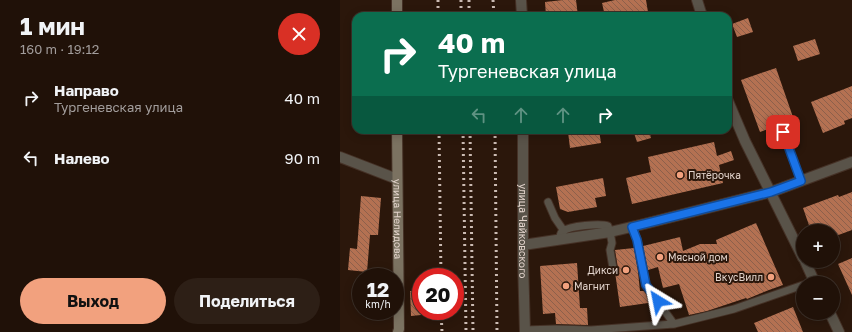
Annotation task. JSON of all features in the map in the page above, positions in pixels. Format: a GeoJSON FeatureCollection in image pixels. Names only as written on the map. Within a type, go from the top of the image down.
{"type":"FeatureCollection","features":[{"type":"Feature","properties":{"kind":"main road"},"geometry":{"type":"LineString","coordinates":[[397,0],[397,12]]}},
{"type":"Feature","properties":{"kind":"main road","name":"улица Нелидова"},"geometry":{"type":"LineString","coordinates":[[397,134],[398,332]]}},
{"type":"Feature","properties":{"kind":"street"},"geometry":{"type":"LineString","coordinates":[[521,0],[522,12]]}},
{"type":"Feature","properties":{"kind":"street"},"geometry":{"type":"LineString","coordinates":[[697,0],[701,12]]}},
{"type":"Feature","properties":{"kind":"street"},"geometry":{"type":"LineString","coordinates":[[732,111],[744,141],[796,244]]}},
{"type":"Feature","properties":{"kind":"street","name":"улица Чайковского"},"geometry":{"type":"LineString","coordinates":[[523,134],[525,331]]}},
{"type":"Feature","properties":{"kind":"street"},"geometry":{"type":"LineString","coordinates":[[340,157],[397,179]]}},
{"type":"Feature","properties":{"kind":"street"},"geometry":{"type":"LineString","coordinates":[[523,245],[562,235],[610,232],[771,192],[852,162]]}},
{"type":"Feature","properties":{"kind":"street"},"geometry":{"type":"LineString","coordinates":[[833,320],[839,332]]}},
{"type":"Feature","properties":{"kind":"lane"},"geometry":{"type":"LineString","coordinates":[[783,132],[801,181]]}},
{"type":"Feature","properties":{"kind":"lane"},"geometry":{"type":"LineString","coordinates":[[548,202],[562,235]]}},
{"type":"Feature","properties":{"kind":"lane"},"geometry":{"type":"LineString","coordinates":[[632,227],[637,240],[646,285],[674,324]]}},
{"type":"Feature","properties":{"kind":"lane"},"geometry":{"type":"LineString","coordinates":[[610,232],[612,243],[610,250],[613,268]]}},
{"type":"Feature","properties":{"kind":"lane"},"geometry":{"type":"LineString","coordinates":[[525,331],[556,329],[591,330],[674,324],[734,309],[796,287]]}},
{"type":"Feature","properties":{"kind":"building"},"geometry":{"type":"Polygon","coordinates":[[[576,0],[578,12],[546,12],[545,2],[576,0]]]}},
{"type":"Feature","properties":{"kind":"building"},"geometry":{"type":"Polygon","coordinates":[[[615,0],[646,0],[648,12],[604,12],[602,3],[615,0]]]}},
{"type":"Feature","properties":{"kind":"building"},"geometry":{"type":"Polygon","coordinates":[[[748,18],[753,32],[737,37],[732,24],[748,18]]]}},
{"type":"Feature","properties":{"kind":"building"},"geometry":{"type":"Polygon","coordinates":[[[815,39],[820,54],[798,61],[793,46],[815,39]]]}},
{"type":"Feature","properties":{"kind":"building"},"geometry":{"type":"Polygon","coordinates":[[[776,68],[794,120],[760,132],[741,80],[776,68]]]}},
{"type":"Feature","properties":{"kind":"building"},"geometry":{"type":"Polygon","coordinates":[[[852,86],[852,118],[844,121],[845,124],[823,133],[811,102],[852,86]]]}},
{"type":"Feature","properties":{"kind":"building"},"geometry":{"type":"Polygon","coordinates":[[[568,134],[600,134],[601,143],[570,148],[568,134]]]}},
{"type":"Feature","properties":{"kind":"building"},"geometry":{"type":"Polygon","coordinates":[[[634,134],[650,134],[651,138],[637,142],[634,134]]]}},
{"type":"Feature","properties":{"kind":"building","name":"Пятёрочка"},"geometry":{"type":"Polygon","coordinates":[[[714,142],[717,156],[731,151],[734,160],[719,165],[723,183],[632,204],[626,178],[651,172],[648,157],[714,142]]]}},
{"type":"Feature","properties":{"kind":"building"},"geometry":{"type":"Polygon","coordinates":[[[603,178],[606,196],[595,198],[597,207],[568,212],[560,209],[556,187],[603,178]]]}},
{"type":"Feature","properties":{"kind":"building"},"geometry":{"type":"Polygon","coordinates":[[[852,192],[852,230],[840,234],[840,224],[809,224],[803,208],[838,195],[839,197],[852,192]]]}},
{"type":"Feature","properties":{"kind":"building"},"geometry":{"type":"Polygon","coordinates":[[[361,196],[381,198],[378,235],[370,235],[367,268],[352,268],[352,270],[348,270],[350,248],[357,249],[361,196]]]}},
{"type":"Feature","properties":{"kind":"building"},"geometry":{"type":"Polygon","coordinates":[[[756,223],[783,285],[747,299],[746,298],[707,311],[689,315],[679,284],[663,288],[658,267],[648,270],[643,246],[680,237],[683,251],[700,244],[717,244],[716,240],[756,223]]]}},
{"type":"Feature","properties":{"kind":"building","name":"Дикси"},"geometry":{"type":"Polygon","coordinates":[[[634,248],[640,291],[644,291],[646,294],[648,303],[620,307],[615,272],[618,268],[615,250],[634,248]]]}},
{"type":"Feature","properties":{"kind":"building"},"geometry":{"type":"Polygon","coordinates":[[[852,258],[852,295],[840,268],[840,263],[852,258]]]}},
{"type":"Feature","properties":{"kind":"building","name":"Магнит"},"geometry":{"type":"Polygon","coordinates":[[[577,263],[580,308],[587,308],[588,325],[556,324],[555,313],[543,314],[540,266],[577,263]]]}},
{"type":"Feature","properties":{"kind":"building"},"geometry":{"type":"Polygon","coordinates":[[[410,291],[412,291],[411,316],[410,291]]]}},
{"type":"Feature","properties":{"kind":"building"},"geometry":{"type":"Polygon","coordinates":[[[793,307],[796,314],[796,320],[798,320],[803,332],[758,332],[754,323],[793,307]]]}},
{"type":"Feature","properties":{"kind":"railway"},"geometry":{"type":"LineString","coordinates":[[438,0],[438,12]]}},
{"type":"Feature","properties":{"kind":"railway"},"geometry":{"type":"LineString","coordinates":[[461,0],[461,12]]}},
{"type":"Feature","properties":{"kind":"railway"},"geometry":{"type":"LineString","coordinates":[[469,0],[469,12]]}},
{"type":"Feature","properties":{"kind":"railway"},"geometry":{"type":"LineString","coordinates":[[493,0],[494,12]]}},
{"type":"Feature","properties":{"kind":"railway"},"geometry":{"type":"LineString","coordinates":[[439,134],[441,268]]}},
{"type":"Feature","properties":{"kind":"railway"},"geometry":{"type":"LineString","coordinates":[[463,134],[466,332]]}},
{"type":"Feature","properties":{"kind":"railway"},"geometry":{"type":"LineString","coordinates":[[470,134],[473,332]]}},
{"type":"Feature","properties":{"kind":"railway"},"geometry":{"type":"LineString","coordinates":[[495,134],[497,332]]}},
{"type":"Feature","properties":{"kind":"railway"},"geometry":{"type":"LineString","coordinates":[[441,320],[442,332]]}},
{"type":"Feature","properties":{"kind":"place","name":"Пятёрочка"},"geometry":{"type":"Point","coordinates":[680,175]}},
{"type":"Feature","properties":{"kind":"place","name":"Мясной дом"},"geometry":{"type":"Point","coordinates":[660,257]}},
{"type":"Feature","properties":{"kind":"place","name":"Дикси"},"geometry":{"type":"Point","coordinates":[626,270]}},
{"type":"Feature","properties":{"kind":"place","name":"ВкусВилл"},"geometry":{"type":"Point","coordinates":[771,277]}},
{"type":"Feature","properties":{"kind":"place","name":"Магнит"},"geometry":{"type":"Point","coordinates":[566,286]}},
{"type":"Feature","properties":{"kind":"route"},"geometry":{"type":"LineString","coordinates":[[658,301],[646,285],[637,240],[632,227],[771,192],[801,181],[783,132]]}}]}
